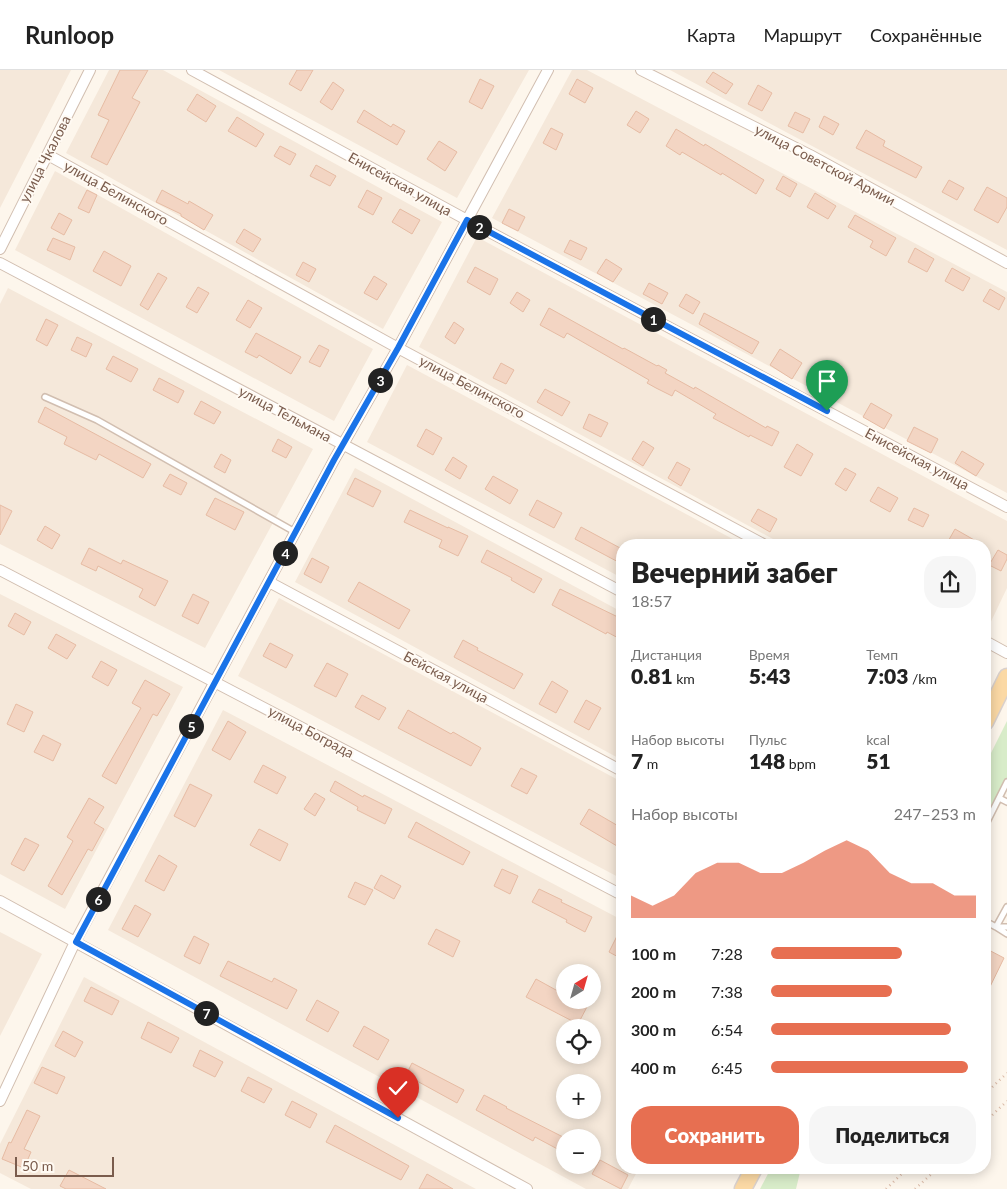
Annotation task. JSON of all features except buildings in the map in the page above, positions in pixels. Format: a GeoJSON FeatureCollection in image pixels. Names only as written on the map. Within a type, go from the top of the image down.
{"type":"FeatureCollection","features":[{"type":"Feature","properties":{"kind":"main road"},"geometry":{"type":"LineString","coordinates":[[991,710],[1007,677]]}},
{"type":"Feature","properties":{"kind":"main road"},"geometry":{"type":"LineString","coordinates":[[743,1189],[751,1174]]}},
{"type":"Feature","properties":{"kind":"street","name":"улица Чкалова"},"geometry":{"type":"LineString","coordinates":[[0,249],[90,70]]}},
{"type":"Feature","properties":{"kind":"street","name":"Енисейская улица"},"geometry":{"type":"LineString","coordinates":[[192,70],[467,220],[1007,507]]}},
{"type":"Feature","properties":{"kind":"street"},"geometry":{"type":"LineString","coordinates":[[0,1101],[76,942],[343,444],[398,348],[548,70]]}},
{"type":"Feature","properties":{"kind":"street","name":"улица Советской Армии"},"geometry":{"type":"LineString","coordinates":[[641,70],[810,155],[1007,263]]}},
{"type":"Feature","properties":{"kind":"street","name":"улица Белинского"},"geometry":{"type":"LineString","coordinates":[[48,155],[398,348],[755,539]]}},
{"type":"Feature","properties":{"kind":"street","name":"улица Тельмана"},"geometry":{"type":"LineString","coordinates":[[0,262],[616,589]]}},
{"type":"Feature","properties":{"kind":"street","name":"улица Бограда"},"geometry":{"type":"LineString","coordinates":[[0,570],[616,892]]}},
{"type":"Feature","properties":{"kind":"street","name":"Бейская улица"},"geometry":{"type":"LineString","coordinates":[[269,582],[616,768]]}},
{"type":"Feature","properties":{"kind":"street"},"geometry":{"type":"LineString","coordinates":[[991,645],[1007,653]]}},
{"type":"Feature","properties":{"kind":"street"},"geometry":{"type":"LineString","coordinates":[[0,901],[528,1189]]}},
{"type":"Feature","properties":{"kind":"lane"},"geometry":{"type":"LineString","coordinates":[[45,397],[97,420],[296,532]]}},
{"type":"Feature","properties":{"kind":"lane"},"geometry":{"type":"LineString","coordinates":[[991,814],[1007,782]]}},
{"type":"Feature","properties":{"kind":"lane"},"geometry":{"type":"LineString","coordinates":[[999,798],[1007,802]]}},
{"type":"Feature","properties":{"kind":"lane"},"geometry":{"type":"LineString","coordinates":[[996,927],[1007,906]]}},
{"type":"Feature","properties":{"kind":"lane"},"geometry":{"type":"LineString","coordinates":[[991,924],[1007,934]]}},
{"type":"Feature","properties":{"kind":"lane"},"geometry":{"type":"LineString","coordinates":[[996,927],[1007,927]]}},
{"type":"Feature","properties":{"kind":"path"},"geometry":{"type":"LineString","coordinates":[[991,1088],[1007,1072]]}},
{"type":"Feature","properties":{"kind":"path"},"geometry":{"type":"LineString","coordinates":[[991,1116],[1007,1101]]}},
{"type":"Feature","properties":{"kind":"path"},"geometry":{"type":"LineString","coordinates":[[886,1189],[902,1174]]}},
{"type":"Feature","properties":{"kind":"path"},"geometry":{"type":"LineString","coordinates":[[916,1189],[932,1174]]}},
{"type":"Feature","properties":{"kind":"shaded area"},"geometry":{"type":"Polygon","coordinates":[[[0,70],[71,70],[0,208],[0,70]]]}},
{"type":"Feature","properties":{"kind":"shaded area"},"geometry":{"type":"Polygon","coordinates":[[[109,70],[163,70],[442,222],[383,329],[66,153],[109,70]]]}},
{"type":"Feature","properties":{"kind":"shaded area"},"geometry":{"type":"Polygon","coordinates":[[[219,70],[529,70],[457,198],[219,70]]]}},
{"type":"Feature","properties":{"kind":"shaded area"},"geometry":{"type":"Polygon","coordinates":[[[572,70],[587,70],[1007,292],[1007,493],[492,218],[572,70]]]}},
{"type":"Feature","properties":{"kind":"shaded area"},"geometry":{"type":"Polygon","coordinates":[[[670,70],[1007,70],[1007,250],[670,70]]]}},
{"type":"Feature","properties":{"kind":"shaded area"},"geometry":{"type":"Polygon","coordinates":[[[55,171],[373,349],[334,421],[15,250],[55,171]]]}},
{"type":"Feature","properties":{"kind":"shaded area"},"geometry":{"type":"Polygon","coordinates":[[[477,237],[1007,521],[1007,588],[991,622],[991,539],[773,539],[419,347],[477,237]]]}},
{"type":"Feature","properties":{"kind":"shaded area"},"geometry":{"type":"Polygon","coordinates":[[[8,288],[313,449],[205,648],[0,544],[0,304],[8,288]]]}},
{"type":"Feature","properties":{"kind":"shaded area"},"geometry":{"type":"Polygon","coordinates":[[[407,365],[733,539],[616,539],[616,575],[367,442],[407,365]]]}},
{"type":"Feature","properties":{"kind":"shaded area"},"geometry":{"type":"Polygon","coordinates":[[[355,468],[616,609],[616,757],[295,582],[355,468]]]}},
{"type":"Feature","properties":{"kind":"shaded area"},"geometry":{"type":"Polygon","coordinates":[[[0,594],[183,687],[65,909],[0,874],[0,594]]]}},
{"type":"Feature","properties":{"kind":"shaded area"},"geometry":{"type":"Polygon","coordinates":[[[279,598],[616,779],[616,876],[238,676],[279,598]]]}},
{"type":"Feature","properties":{"kind":"shaded area"},"geometry":{"type":"Polygon","coordinates":[[[223,710],[616,917],[616,1174],[636,1174],[628,1189],[586,1189],[558,1174],[601,1174],[601,1129],[556,1129],[556,1173],[108,930],[223,710]]]}},
{"type":"Feature","properties":{"kind":"shaded area"},"geometry":{"type":"Polygon","coordinates":[[[0,932],[42,954],[0,1036],[0,932]]]}},
{"type":"Feature","properties":{"kind":"shaded area"},"geometry":{"type":"Polygon","coordinates":[[[84,977],[476,1189],[31,1189],[0,1173],[0,1144],[84,977]]]}},
{"type":"Feature","properties":{"kind":"green space"},"geometry":{"type":"Polygon","coordinates":[[[1007,721],[1007,788],[1002,786],[991,808],[991,753],[1007,721]]]}},
{"type":"Feature","properties":{"kind":"green space"},"geometry":{"type":"Polygon","coordinates":[[[768,1174],[800,1174],[796,1189],[760,1189],[768,1174]]]}},
{"type":"Feature","properties":{"kind":"route"},"geometry":{"type":"LineString","coordinates":[[398,1118],[76,942],[334,460],[398,348],[467,220],[827,411]]}}]}
